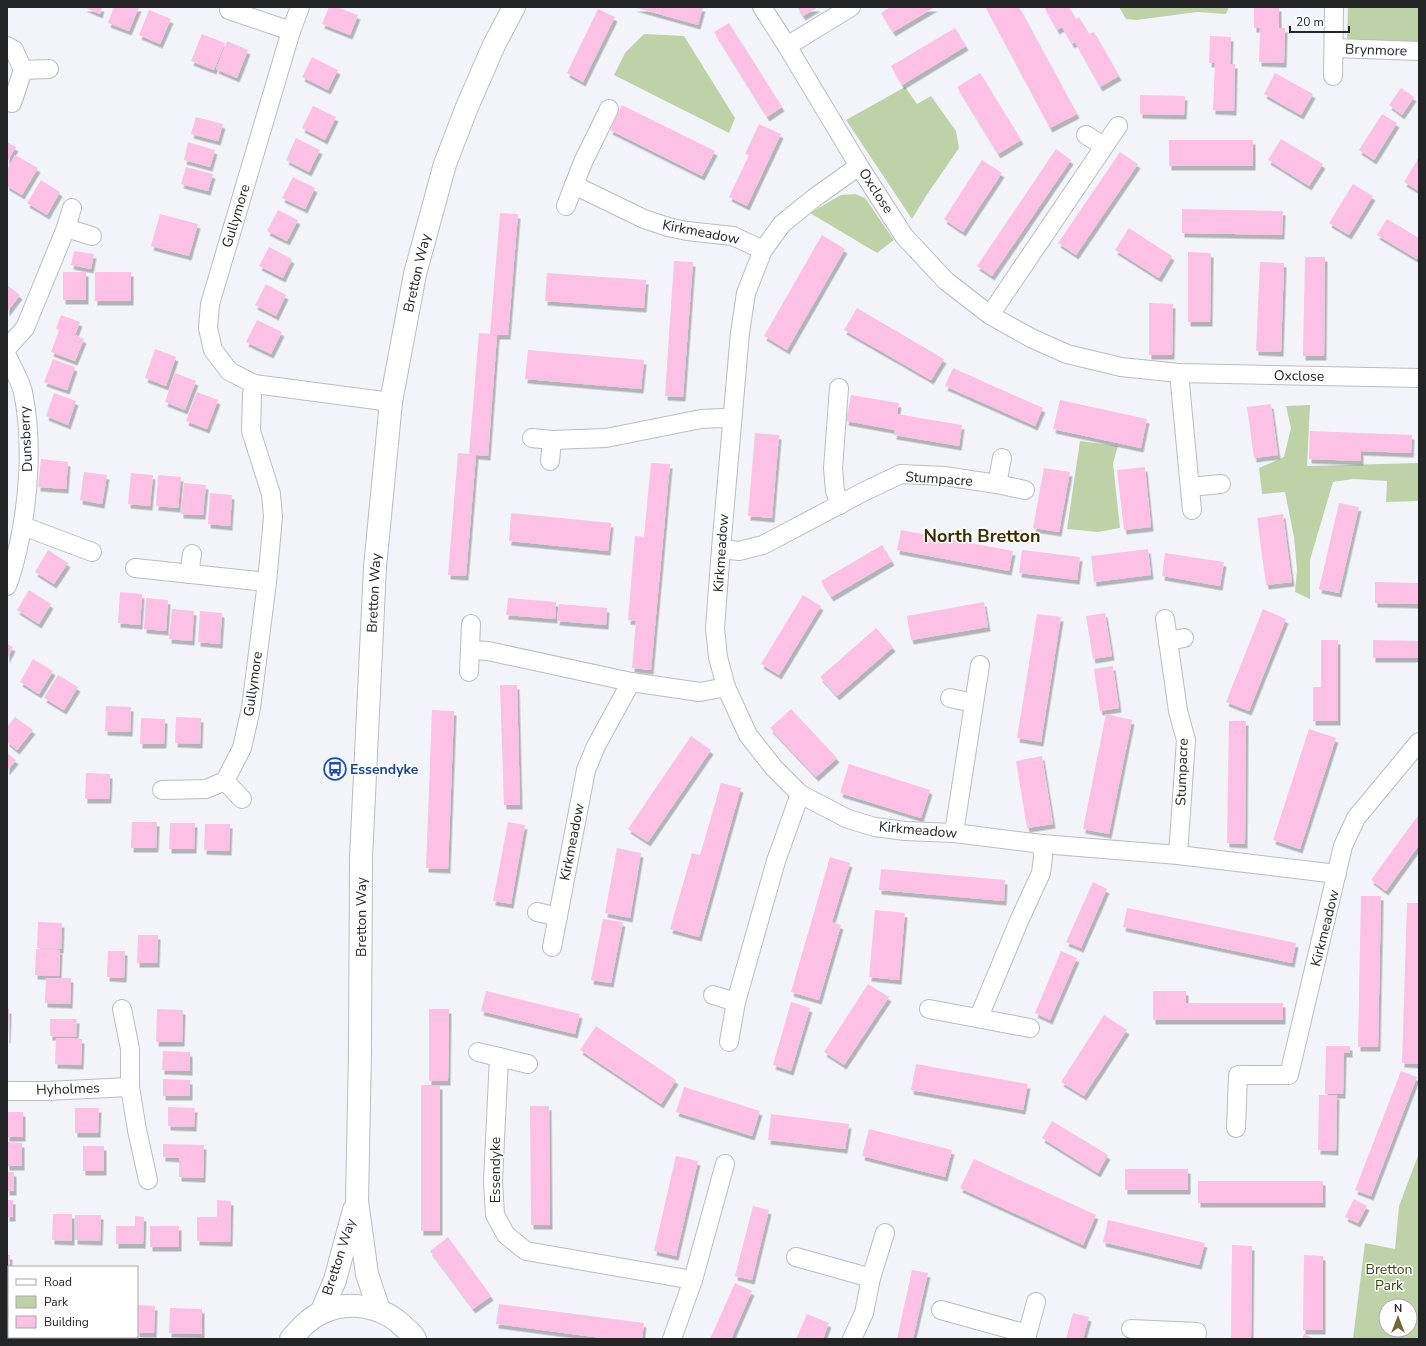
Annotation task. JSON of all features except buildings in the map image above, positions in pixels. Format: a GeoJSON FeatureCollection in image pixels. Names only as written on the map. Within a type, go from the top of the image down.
{"type":"FeatureCollection","features":[{"type":"Feature","properties":{"kind":"street","name":"Gullymore"},"geometry":{"type":"LineString","coordinates":[[300,7],[291,30],[210,304],[208,328],[213,350],[229,371],[254,384],[391,402]]}},
{"type":"Feature","properties":{"kind":"street","name":"Bretton Way"},"geometry":{"type":"LineString","coordinates":[[379,1310],[367,1274],[357,1201],[361,858],[375,567],[391,402],[415,274],[445,164],[467,107],[494,45],[514,7]]}},
{"type":"Feature","properties":{"kind":"street","name":"Oxclose"},"geometry":{"type":"LineString","coordinates":[[762,7],[859,166],[904,236],[946,281],[990,315],[1031,338],[1067,354],[1121,367],[1179,373],[1419,378]]}},
{"type":"Feature","properties":{"kind":"street"},"geometry":{"type":"LineString","coordinates":[[787,46],[851,7]]}},
{"type":"Feature","properties":{"kind":"street","name":"Brynmore"},"geometry":{"type":"LineString","coordinates":[[1333,76],[1334,7]]}},
{"type":"Feature","properties":{"kind":"street"},"geometry":{"type":"LineString","coordinates":[[229,10],[291,30]]}},
{"type":"Feature","properties":{"kind":"street"},"geometry":{"type":"LineString","coordinates":[[7,46],[14,50],[23,70],[12,103]]}},
{"type":"Feature","properties":{"kind":"street","name":"Brynmore"},"geometry":{"type":"LineString","coordinates":[[1334,48],[1419,51]]}},
{"type":"Feature","properties":{"kind":"street"},"geometry":{"type":"LineString","coordinates":[[23,70],[48,69]]}},
{"type":"Feature","properties":{"kind":"street"},"geometry":{"type":"LineString","coordinates":[[566,206],[583,162],[609,109]]}},
{"type":"Feature","properties":{"kind":"street"},"geometry":{"type":"LineString","coordinates":[[990,315],[1118,126]]}},
{"type":"Feature","properties":{"kind":"street"},"geometry":{"type":"LineString","coordinates":[[1086,135],[1104,146]]}},
{"type":"Feature","properties":{"kind":"street","name":"Kirkmeadow"},"geometry":{"type":"LineString","coordinates":[[859,166],[814,198],[782,224],[763,250],[746,293],[740,333],[732,419],[715,628],[718,657],[726,686],[748,735],[774,768],[800,794],[848,819],[875,827],[905,831],[954,833],[1042,844],[1178,856],[1337,874],[1290,1075],[1238,1075],[1236,1128]]}},
{"type":"Feature","properties":{"kind":"street","name":"Kirkmeadow"},"geometry":{"type":"LineString","coordinates":[[574,185],[650,221],[687,231],[733,236],[763,250]]}},
{"type":"Feature","properties":{"kind":"street"},"geometry":{"type":"LineString","coordinates":[[7,348],[25,328],[66,228],[72,208]]}},
{"type":"Feature","properties":{"kind":"street"},"geometry":{"type":"LineString","coordinates":[[66,228],[92,236]]}},
{"type":"Feature","properties":{"kind":"street","name":"Dunsberry"},"geometry":{"type":"LineString","coordinates":[[7,356],[22,391],[28,425],[28,477],[23,526],[12,575],[7,586]]}},
{"type":"Feature","properties":{"kind":"street"},"geometry":{"type":"LineString","coordinates":[[1179,373],[1192,510]]}},
{"type":"Feature","properties":{"kind":"street","name":"Gullymore"},"geometry":{"type":"LineString","coordinates":[[225,781],[242,748],[251,708],[267,582],[273,517],[271,494],[251,431],[252,394],[254,384]]}},
{"type":"Feature","properties":{"kind":"street"},"geometry":{"type":"LineString","coordinates":[[839,388],[833,468],[835,491],[840,505]]}},
{"type":"Feature","properties":{"kind":"street"},"geometry":{"type":"LineString","coordinates":[[532,438],[552,440],[606,438],[701,419],[732,419]]}},
{"type":"Feature","properties":{"kind":"street"},"geometry":{"type":"LineString","coordinates":[[550,461],[552,440]]}},
{"type":"Feature","properties":{"kind":"street"},"geometry":{"type":"LineString","coordinates":[[997,484],[1002,458]]}},
{"type":"Feature","properties":{"kind":"street","name":"Stumpacre"},"geometry":{"type":"LineString","coordinates":[[721,549],[739,551],[763,545],[865,491],[901,474],[944,476],[1025,490]]}},
{"type":"Feature","properties":{"kind":"street"},"geometry":{"type":"LineString","coordinates":[[1190,487],[1221,484]]}},
{"type":"Feature","properties":{"kind":"street"},"geometry":{"type":"LineString","coordinates":[[23,526],[92,552]]}},
{"type":"Feature","properties":{"kind":"street"},"geometry":{"type":"LineString","coordinates":[[189,574],[192,554]]}},
{"type":"Feature","properties":{"kind":"street"},"geometry":{"type":"LineString","coordinates":[[135,568],[267,582]]}},
{"type":"Feature","properties":{"kind":"street","name":"Stumpacre"},"geometry":{"type":"LineString","coordinates":[[1165,619],[1176,640],[1178,711],[1186,740],[1178,856]]}},
{"type":"Feature","properties":{"kind":"street"},"geometry":{"type":"LineString","coordinates":[[470,672],[471,624]]}},
{"type":"Feature","properties":{"kind":"street"},"geometry":{"type":"LineString","coordinates":[[471,650],[488,651],[631,682],[700,692],[726,686]]}},
{"type":"Feature","properties":{"kind":"street"},"geometry":{"type":"LineString","coordinates":[[954,833],[980,665]]}},
{"type":"Feature","properties":{"kind":"street","name":"Kirkmeadow"},"geometry":{"type":"LineString","coordinates":[[552,947],[586,770],[596,746],[631,682]]}},
{"type":"Feature","properties":{"kind":"street"},"geometry":{"type":"LineString","coordinates":[[950,698],[974,703]]}},
{"type":"Feature","properties":{"kind":"street"},"geometry":{"type":"LineString","coordinates":[[1337,874],[1344,846],[1356,818],[1419,742]]}},
{"type":"Feature","properties":{"kind":"street"},"geometry":{"type":"LineString","coordinates":[[162,790],[206,789],[225,781],[242,800]]}},
{"type":"Feature","properties":{"kind":"street"},"geometry":{"type":"LineString","coordinates":[[729,1042],[736,1002],[776,861],[800,794]]}},
{"type":"Feature","properties":{"kind":"street"},"geometry":{"type":"LineString","coordinates":[[978,1018],[1041,873],[1043,857],[1042,844]]}},
{"type":"Feature","properties":{"kind":"street"},"geometry":{"type":"LineString","coordinates":[[537,912],[558,917]]}},
{"type":"Feature","properties":{"kind":"street"},"geometry":{"type":"LineString","coordinates":[[713,995],[736,1002]]}},
{"type":"Feature","properties":{"kind":"street"},"geometry":{"type":"LineString","coordinates":[[122,1009],[130,1049],[130,1087],[137,1130],[148,1180]]}},
{"type":"Feature","properties":{"kind":"street"},"geometry":{"type":"LineString","coordinates":[[929,1009],[1030,1028]]}},
{"type":"Feature","properties":{"kind":"street"},"geometry":{"type":"LineString","coordinates":[[478,1052],[528,1064]]}},
{"type":"Feature","properties":{"kind":"street","name":"Essendyke"},"geometry":{"type":"LineString","coordinates":[[499,1057],[493,1181],[495,1215],[506,1235],[526,1251],[693,1280]]}},
{"type":"Feature","properties":{"kind":"street","name":"Hyholmes"},"geometry":{"type":"LineString","coordinates":[[7,1091],[47,1091],[130,1087]]}},
{"type":"Feature","properties":{"kind":"street"},"geometry":{"type":"LineString","coordinates":[[672,1339],[693,1280],[725,1164]]}},
{"type":"Feature","properties":{"kind":"street","name":"Bretton Way"},"geometry":{"type":"LineString","coordinates":[[321,1313],[334,1280],[357,1201]]}},
{"type":"Feature","properties":{"kind":"street"},"geometry":{"type":"LineString","coordinates":[[852,1339],[864,1313],[871,1278],[885,1233]]}},
{"type":"Feature","properties":{"kind":"street"},"geometry":{"type":"LineString","coordinates":[[796,1257],[871,1278]]}},
{"type":"Feature","properties":{"kind":"street"},"geometry":{"type":"LineString","coordinates":[[941,1310],[1027,1337],[1036,1302]]}},
{"type":"Feature","properties":{"kind":"street"},"geometry":{"type":"LineString","coordinates":[[291,1339],[303,1325],[321,1313],[340,1307],[360,1306],[379,1310],[398,1320],[415,1339]]}},
{"type":"Feature","properties":{"kind":"street"},"geometry":{"type":"LineString","coordinates":[[1131,1329],[1197,1332],[1196,1339]]}},
{"type":"Feature","properties":{"kind":"green space"},"geometry":{"type":"Polygon","coordinates":[[[1119,7],[1229,7],[1226,14],[1197,12],[1136,20],[1126,19],[1119,7]]]}},
{"type":"Feature","properties":{"kind":"green space"},"geometry":{"type":"Polygon","coordinates":[[[1348,7],[1419,7],[1419,46],[1347,44],[1348,7]]]}},
{"type":"Feature","properties":{"kind":"green space"},"geometry":{"type":"Polygon","coordinates":[[[644,34],[684,36],[735,118],[729,133],[614,75],[625,53],[644,34]]]}},
{"type":"Feature","properties":{"kind":"green space"},"geometry":{"type":"Polygon","coordinates":[[[905,87],[917,104],[931,96],[956,131],[959,148],[912,219],[846,120],[905,87]]]}},
{"type":"Feature","properties":{"kind":"green space"},"geometry":{"type":"Polygon","coordinates":[[[855,194],[865,198],[894,240],[877,253],[810,213],[841,195],[855,194]]]}},
{"type":"Feature","properties":{"kind":"green space"},"geometry":{"type":"Polygon","coordinates":[[[1310,405],[1307,466],[1419,463],[1419,501],[1386,502],[1387,481],[1353,479],[1333,482],[1310,560],[1310,599],[1295,592],[1297,570],[1294,537],[1285,492],[1262,494],[1259,468],[1284,457],[1291,428],[1286,406],[1310,405]]]}},
{"type":"Feature","properties":{"kind":"green space"},"geometry":{"type":"Polygon","coordinates":[[[1080,441],[1118,446],[1113,463],[1120,528],[1098,532],[1067,529],[1080,441]]]}},
{"type":"Feature","properties":{"kind":"green space","name":"Bretton Park"},"geometry":{"type":"Polygon","coordinates":[[[1419,1153],[1419,1339],[1353,1339],[1365,1243],[1395,1249],[1399,1206],[1419,1153]]]}},
{"type":"Feature","properties":{"kind":"place","name":"Essendyke"},"geometry":{"type":"Point","coordinates":[335,769]}},
{"type":"Feature","properties":{"kind":"district","name":"North Bretton"},"geometry":{"type":"Point","coordinates":[982,536]}}]}
